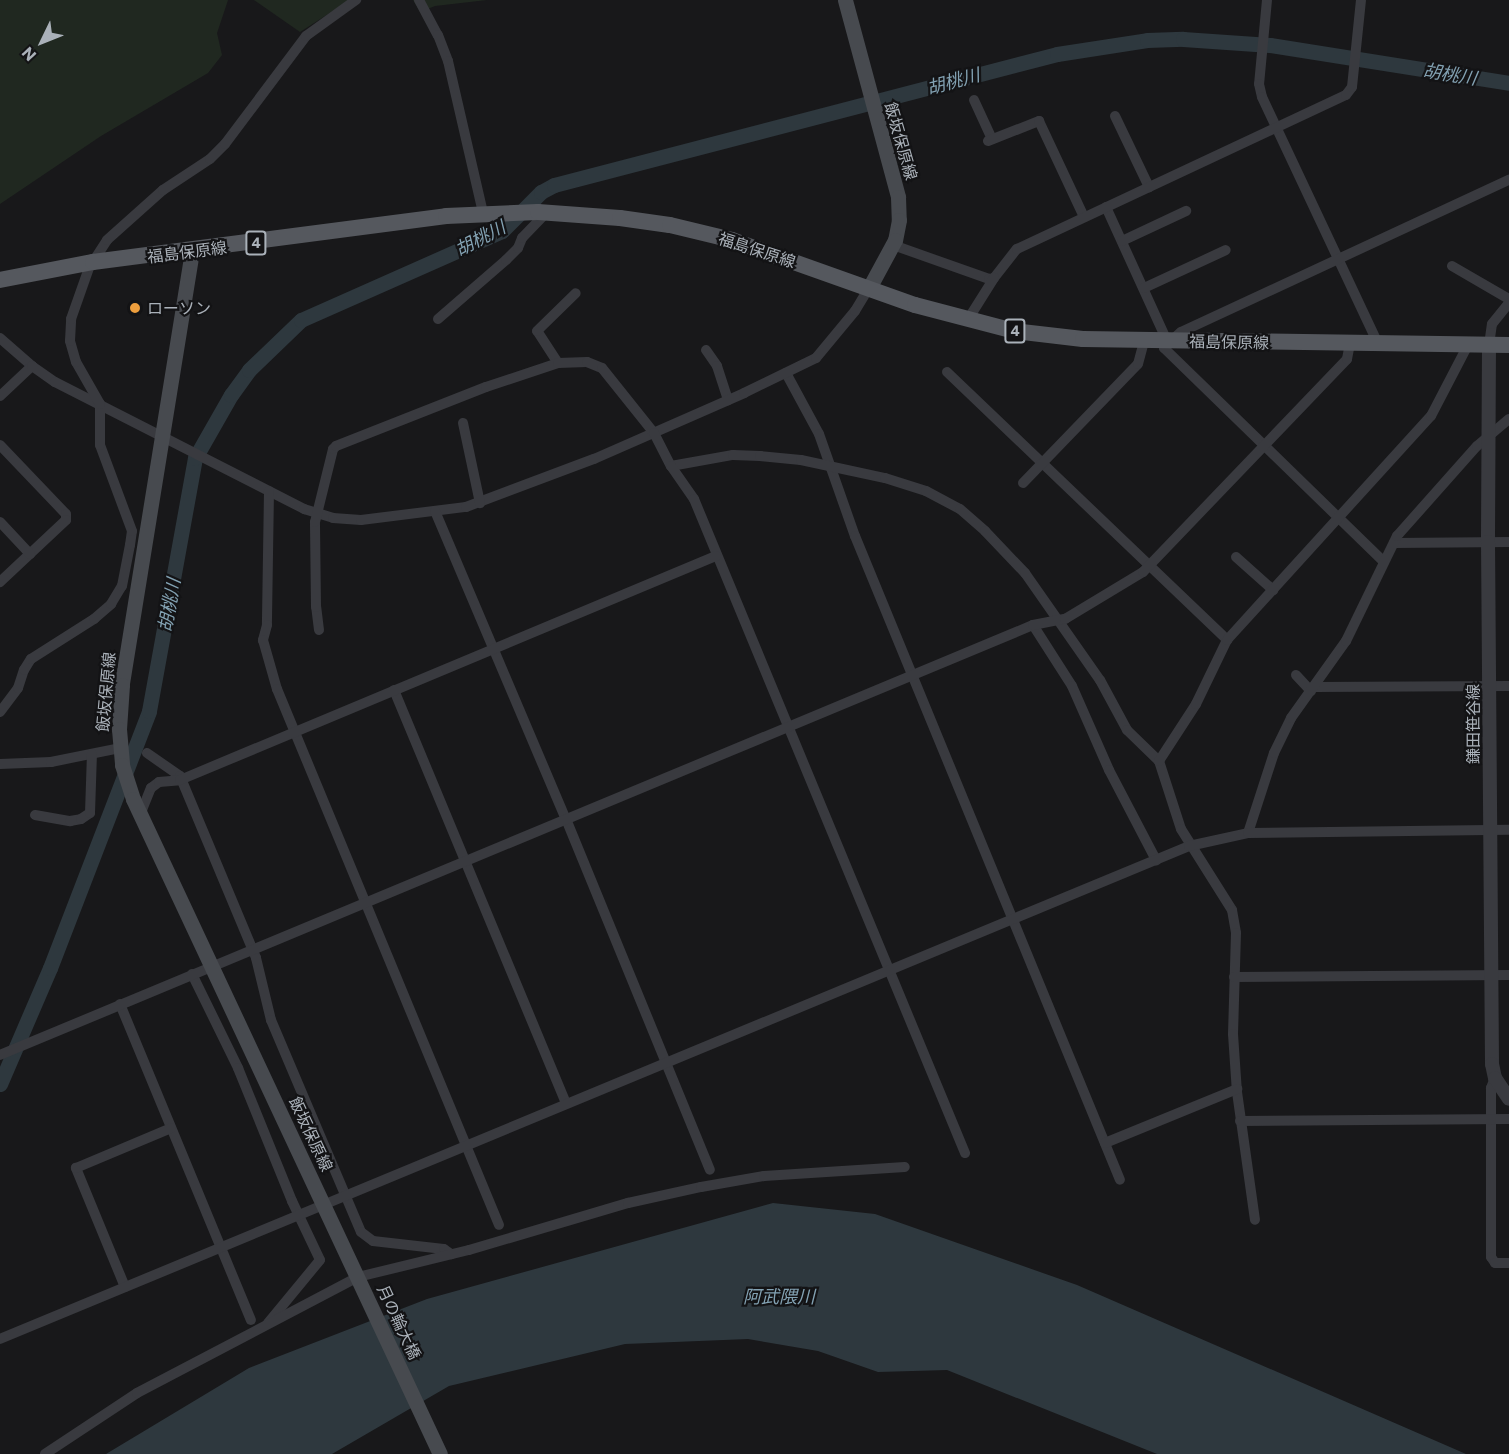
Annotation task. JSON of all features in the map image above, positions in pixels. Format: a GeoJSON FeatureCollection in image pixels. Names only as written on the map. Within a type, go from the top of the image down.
{"type":"FeatureCollection","features":[{"type":"Feature","properties":{"kind":"main road","name":"飯坂保原線"},"geometry":{"type":"LineString","coordinates":[[845,0],[898,197],[899,220],[893,245],[869,288]]}},
{"type":"Feature","properties":{"kind":"main road","name":"福島保原線"},"geometry":{"type":"LineString","coordinates":[[0,280],[93,262],[483,213],[542,212],[620,218],[670,225],[732,240],[967,321],[1061,337],[1144,341],[1509,345]]}},
{"type":"Feature","properties":{"kind":"main road","name":"飯坂保原線"},"geometry":{"type":"LineString","coordinates":[[192,251],[192,264],[122,685],[120,749],[128,789],[325,1205]]}},
{"type":"Feature","properties":{"kind":"main road","name":"月の輪大橋"},"geometry":{"type":"LineString","coordinates":[[325,1205],[440,1454]]}},
{"type":"Feature","properties":{"kind":"street"},"geometry":{"type":"LineString","coordinates":[[0,712],[10,702],[31,659],[94,619],[116,598],[122,586],[132,531],[100,445],[100,404],[76,362],[70,341],[73,311],[87,272],[102,245],[163,190],[219,150],[306,36],[356,0]]}},
{"type":"Feature","properties":{"kind":"street"},"geometry":{"type":"LineString","coordinates":[[419,0],[438,35],[448,61],[483,213]]}},
{"type":"Feature","properties":{"kind":"street"},"geometry":{"type":"LineString","coordinates":[[1267,0],[1259,84],[1276,127],[1378,344]]}},
{"type":"Feature","properties":{"kind":"street"},"geometry":{"type":"LineString","coordinates":[[967,321],[994,278],[1017,249],[1350,91],[1360,0]]}},
{"type":"Feature","properties":{"kind":"street"},"geometry":{"type":"LineString","coordinates":[[974,100],[990,140],[1039,121],[1084,218]]}},
{"type":"Feature","properties":{"kind":"street"},"geometry":{"type":"LineString","coordinates":[[1115,116],[1149,187]]}},
{"type":"Feature","properties":{"kind":"street"},"geometry":{"type":"LineString","coordinates":[[1383,561],[1164,348],[1167,341],[1181,332],[1509,180]]}},
{"type":"Feature","properties":{"kind":"street"},"geometry":{"type":"LineString","coordinates":[[1106,207],[1167,341]]}},
{"type":"Feature","properties":{"kind":"street"},"geometry":{"type":"LineString","coordinates":[[1122,241],[1186,211]]}},
{"type":"Feature","properties":{"kind":"street"},"geometry":{"type":"LineString","coordinates":[[438,319],[518,248],[522,238],[542,212]]}},
{"type":"Feature","properties":{"kind":"street"},"geometry":{"type":"LineString","coordinates":[[893,245],[989,279],[994,278]]}},
{"type":"Feature","properties":{"kind":"street"},"geometry":{"type":"LineString","coordinates":[[1144,288],[1226,250]]}},
{"type":"Feature","properties":{"kind":"street"},"geometry":{"type":"LineString","coordinates":[[1452,266],[1509,301],[1492,324],[1490,345]]}},
{"type":"Feature","properties":{"kind":"street"},"geometry":{"type":"LineString","coordinates":[[0,338],[32,366],[55,382],[269,491],[316,514],[361,520],[480,503],[654,433],[728,400],[816,358],[826,349],[855,311],[869,288]]}},
{"type":"Feature","properties":{"kind":"street"},"geometry":{"type":"LineString","coordinates":[[558,363],[537,331],[576,293]]}},
{"type":"Feature","properties":{"kind":"street"},"geometry":{"type":"LineString","coordinates":[[1023,483],[1138,364],[1144,341]]}},
{"type":"Feature","properties":{"kind":"street"},"geometry":{"type":"LineString","coordinates":[[0,1054],[1033,625],[1058,621],[1130,580],[1149,566],[1347,359],[1350,344]]}},
{"type":"Feature","properties":{"kind":"street"},"geometry":{"type":"LineString","coordinates":[[1159,761],[1196,704],[1227,640],[1431,416],[1468,345]]}},
{"type":"Feature","properties":{"kind":"street","name":"鎌田笹谷線"},"geometry":{"type":"LineString","coordinates":[[1490,345],[1487,438],[1492,1064],[1495,1078],[1509,1099]]}},
{"type":"Feature","properties":{"kind":"street"},"geometry":{"type":"LineString","coordinates":[[706,350],[717,366],[728,400]]}},
{"type":"Feature","properties":{"kind":"street"},"geometry":{"type":"LineString","coordinates":[[319,630],[316,607],[316,514],[333,449],[336,446],[486,387],[558,363],[587,362],[602,368],[654,433],[671,466],[694,499],[965,1153]]}},
{"type":"Feature","properties":{"kind":"street"},"geometry":{"type":"LineString","coordinates":[[0,396],[32,366]]}},
{"type":"Feature","properties":{"kind":"street"},"geometry":{"type":"LineString","coordinates":[[946,372],[1227,640]]}},
{"type":"Feature","properties":{"kind":"street"},"geometry":{"type":"LineString","coordinates":[[786,373],[810,415],[833,468],[855,536],[911,675],[1120,1180]]}},
{"type":"Feature","properties":{"kind":"street"},"geometry":{"type":"LineString","coordinates":[[1248,833],[1274,753],[1295,712],[1350,633],[1383,561],[1394,543],[1412,517],[1487,438],[1509,419]]}},
{"type":"Feature","properties":{"kind":"street"},"geometry":{"type":"LineString","coordinates":[[464,423],[480,503]]}},
{"type":"Feature","properties":{"kind":"street"},"geometry":{"type":"LineString","coordinates":[[0,446],[66,514],[66,520],[0,582]]}},
{"type":"Feature","properties":{"kind":"street"},"geometry":{"type":"LineString","coordinates":[[671,466],[734,455],[787,458],[885,478],[926,491],[960,509],[1012,559],[1100,680],[1127,730],[1159,761],[1178,822],[1189,846],[1235,918],[1233,1034],[1236,1089],[1255,1220]]}},
{"type":"Feature","properties":{"kind":"street"},"geometry":{"type":"LineString","coordinates":[[269,491],[267,625],[263,640],[277,689],[499,1225]]}},
{"type":"Feature","properties":{"kind":"street"},"geometry":{"type":"LineString","coordinates":[[435,510],[495,648],[711,1170]]}},
{"type":"Feature","properties":{"kind":"street"},"geometry":{"type":"LineString","coordinates":[[0,522],[30,554]]}},
{"type":"Feature","properties":{"kind":"street"},"geometry":{"type":"LineString","coordinates":[[1394,543],[1509,542]]}},
{"type":"Feature","properties":{"kind":"street"},"geometry":{"type":"LineString","coordinates":[[139,812],[151,788],[159,782],[180,780],[716,556]]}},
{"type":"Feature","properties":{"kind":"street"},"geometry":{"type":"LineString","coordinates":[[1236,557],[1273,590]]}},
{"type":"Feature","properties":{"kind":"street"},"geometry":{"type":"LineString","coordinates":[[116,598],[136,601]]}},
{"type":"Feature","properties":{"kind":"street"},"geometry":{"type":"LineString","coordinates":[[1033,625],[1072,686],[1109,770],[1156,860]]}},
{"type":"Feature","properties":{"kind":"street"},"geometry":{"type":"LineString","coordinates":[[1296,675],[1313,689],[1509,686]]}},
{"type":"Feature","properties":{"kind":"street"},"geometry":{"type":"LineString","coordinates":[[393,690],[566,1104]]}},
{"type":"Feature","properties":{"kind":"street"},"geometry":{"type":"LineString","coordinates":[[0,764],[51,762],[120,749]]}},
{"type":"Feature","properties":{"kind":"street"},"geometry":{"type":"LineString","coordinates":[[147,753],[180,776],[261,973],[271,1020],[361,1232],[370,1239],[444,1249],[451,1254]]}},
{"type":"Feature","properties":{"kind":"street"},"geometry":{"type":"LineString","coordinates":[[35,815],[70,821],[81,819],[90,813],[92,754]]}},
{"type":"Feature","properties":{"kind":"street"},"geometry":{"type":"LineString","coordinates":[[0,1339],[1189,846],[1248,833],[1509,830]]}},
{"type":"Feature","properties":{"kind":"street"},"geometry":{"type":"LineString","coordinates":[[192,974],[238,1068],[320,1260],[267,1324]]}},
{"type":"Feature","properties":{"kind":"street"},"geometry":{"type":"LineString","coordinates":[[1234,977],[1509,975]]}},
{"type":"Feature","properties":{"kind":"street"},"geometry":{"type":"LineString","coordinates":[[120,1004],[251,1320]]}},
{"type":"Feature","properties":{"kind":"street"},"geometry":{"type":"LineString","coordinates":[[1495,1078],[1491,1088],[1491,1257],[1495,1263],[1509,1263]]}},
{"type":"Feature","properties":{"kind":"street"},"geometry":{"type":"LineString","coordinates":[[1105,1143],[1236,1089]]}},
{"type":"Feature","properties":{"kind":"street"},"geometry":{"type":"LineString","coordinates":[[1240,1120],[1509,1119]]}},
{"type":"Feature","properties":{"kind":"street"},"geometry":{"type":"LineString","coordinates":[[126,1287],[76,1168],[171,1128]]}},
{"type":"Feature","properties":{"kind":"street"},"geometry":{"type":"LineString","coordinates":[[45,1454],[137,1393],[358,1277],[451,1254],[628,1203],[710,1185],[765,1176],[905,1167]]}},
{"type":"Feature","properties":{"kind":"shaded area"},"geometry":{"type":"Polygon","coordinates":[[[0,0],[228,0],[217,33],[222,55],[208,73],[101,136],[0,204],[0,0]]]}},
{"type":"Feature","properties":{"kind":"shaded area"},"geometry":{"type":"Polygon","coordinates":[[[254,0],[350,0],[300,32],[254,0]]]}},
{"type":"Feature","properties":{"kind":"shaded area"},"geometry":{"type":"Polygon","coordinates":[[[413,0],[487,0],[435,6],[420,12],[413,0]]]}},
{"type":"Feature","properties":{"kind":"water","name":"阿武隈川"},"geometry":{"type":"Polygon","coordinates":[[[773,1203],[875,1214],[1077,1285],[1466,1454],[1157,1454],[947,1370],[878,1372],[818,1351],[748,1339],[625,1344],[449,1386],[332,1454],[106,1454],[249,1368],[427,1299],[773,1203]]]}},
{"type":"Feature","properties":{"kind":"waterway","name":"胡桃川"},"geometry":{"type":"LineString","coordinates":[[0,1084],[50,968],[149,711],[195,458],[231,395],[249,370],[301,320],[502,231],[541,192],[554,185],[1057,54],[1147,40],[1183,39],[1270,45],[1509,83]]}},
{"type":"Feature","properties":{"kind":"place","name":"ローソン"},"geometry":{"type":"Point","coordinates":[135,308]}}]}
